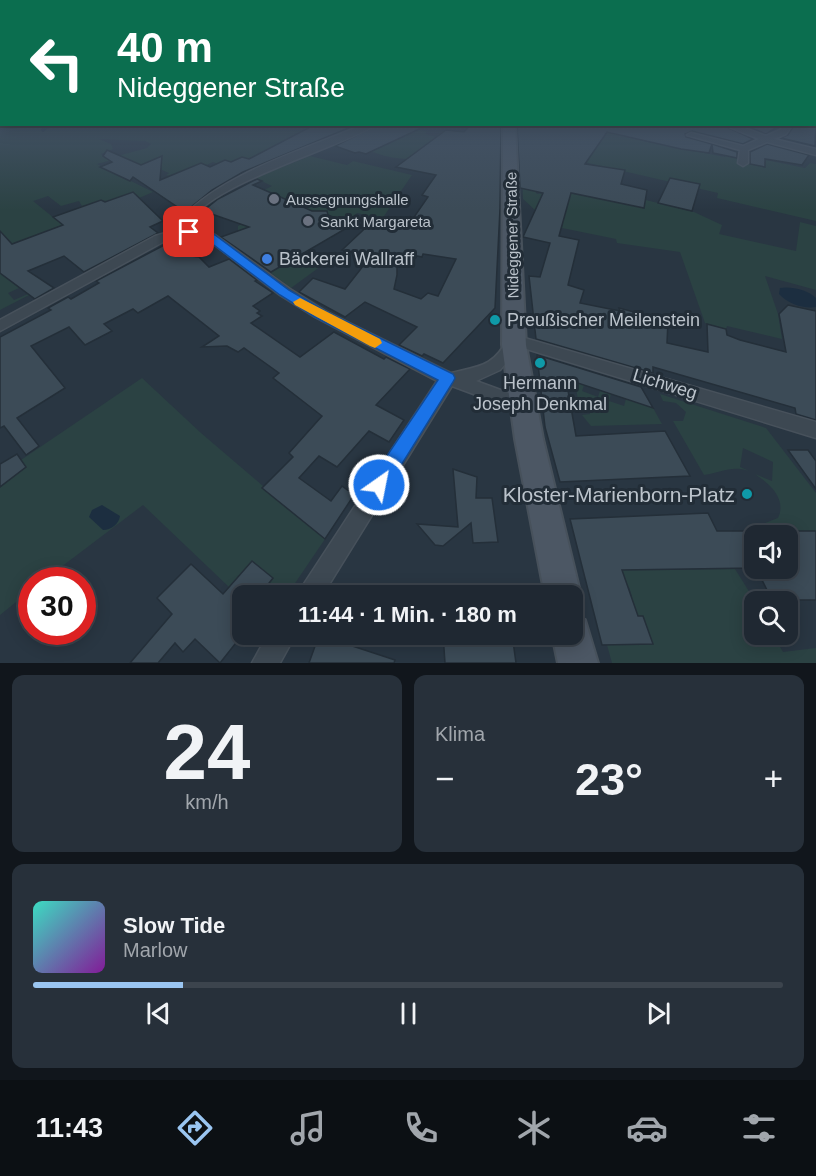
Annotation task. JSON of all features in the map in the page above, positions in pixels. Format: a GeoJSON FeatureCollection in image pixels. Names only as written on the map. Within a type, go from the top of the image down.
{"type":"FeatureCollection","features":[{"type":"Feature","properties":{"kind":"street"},"geometry":{"type":"LineString","coordinates":[[182,232],[180,226],[186,217],[206,201],[236,183],[317,148]]}},
{"type":"Feature","properties":{"kind":"street","name":"Nideggener Straße"},"geometry":{"type":"LineString","coordinates":[[510,148],[514,343],[522,405],[561,585]]}},
{"type":"Feature","properties":{"kind":"street"},"geometry":{"type":"LineString","coordinates":[[740,148],[747,148]]}},
{"type":"Feature","properties":{"kind":"street"},"geometry":{"type":"LineString","coordinates":[[800,148],[816,152]]}},
{"type":"Feature","properties":{"kind":"street"},"geometry":{"type":"LineString","coordinates":[[743,163],[744,149]]}},
{"type":"Feature","properties":{"kind":"street"},"geometry":{"type":"LineString","coordinates":[[0,326],[155,241],[182,232],[199,232],[211,237],[313,310],[448,378],[522,405]]}},
{"type":"Feature","properties":{"kind":"street"},"geometry":{"type":"LineString","coordinates":[[448,378],[472,377],[484,373],[496,365],[514,343]]}},
{"type":"Feature","properties":{"kind":"street","name":"Lichweg"},"geometry":{"type":"LineString","coordinates":[[514,343],[816,430]]}},
{"type":"Feature","properties":{"kind":"street"},"geometry":{"type":"LineString","coordinates":[[315,585],[448,378]]}},
{"type":"Feature","properties":{"kind":"street"},"geometry":{"type":"LineString","coordinates":[[265,663],[276,645]]}},
{"type":"Feature","properties":{"kind":"street"},"geometry":{"type":"LineString","coordinates":[[574,645],[578,663]]}},
{"type":"Feature","properties":{"kind":"green space"},"geometry":{"type":"Polygon","coordinates":[[[0,148],[113,148],[101,154],[106,159],[147,148],[274,148],[292,154],[268,163],[242,157],[229,168],[213,162],[176,179],[166,175],[169,173],[155,165],[148,168],[123,157],[97,164],[153,192],[123,205],[101,200],[82,206],[79,201],[61,206],[48,196],[33,201],[91,248],[34,236],[11,244],[0,240],[0,148]]]}},
{"type":"Feature","properties":{"kind":"green space"},"geometry":{"type":"Polygon","coordinates":[[[365,148],[501,148],[502,151],[491,150],[422,159],[389,157],[365,148]]]}},
{"type":"Feature","properties":{"kind":"green space"},"geometry":{"type":"Polygon","coordinates":[[[582,148],[678,148],[725,157],[726,149],[733,151],[734,148],[738,153],[730,151],[728,156],[738,158],[737,162],[764,167],[766,160],[805,168],[810,163],[816,164],[816,221],[717,198],[718,193],[584,162],[582,148]]]}},
{"type":"Feature","properties":{"kind":"green space"},"geometry":{"type":"Polygon","coordinates":[[[310,156],[347,165],[353,161],[412,175],[382,219],[357,213],[330,239],[248,236],[238,231],[238,226],[270,209],[247,199],[272,186],[255,178],[310,156]]]}},
{"type":"Feature","properties":{"kind":"green space"},"geometry":{"type":"Polygon","coordinates":[[[522,174],[537,194],[562,191],[644,208],[645,200],[650,201],[694,212],[722,225],[719,234],[796,251],[800,222],[816,226],[816,290],[765,276],[778,314],[782,339],[705,323],[680,252],[617,243],[616,239],[562,228],[563,221],[535,210],[523,199],[522,174]]]}},
{"type":"Feature","properties":{"kind":"green space"},"geometry":{"type":"Polygon","coordinates":[[[315,252],[324,256],[312,262],[321,266],[291,288],[271,273],[301,253],[307,256],[315,252]]]}},
{"type":"Feature","properties":{"kind":"green space"},"geometry":{"type":"Polygon","coordinates":[[[0,273],[19,288],[8,293],[14,300],[29,295],[0,310],[0,273]]]}},
{"type":"Feature","properties":{"kind":"green space"},"geometry":{"type":"Polygon","coordinates":[[[142,378],[201,433],[325,539],[294,585],[254,585],[241,574],[229,587],[143,505],[61,567],[18,567],[18,600],[0,615],[0,487],[21,460],[142,378]]]}},
{"type":"Feature","properties":{"kind":"green space"},"geometry":{"type":"Polygon","coordinates":[[[575,382],[584,385],[582,391],[598,397],[600,391],[611,394],[609,401],[624,406],[626,399],[653,408],[662,424],[591,426],[582,415],[590,414],[587,402],[578,400],[575,382]]]}},
{"type":"Feature","properties":{"kind":"green space"},"geometry":{"type":"Polygon","coordinates":[[[660,394],[766,428],[816,493],[816,531],[798,531],[798,525],[766,525],[765,523],[778,518],[779,498],[766,482],[755,474],[772,481],[773,462],[743,448],[740,467],[749,471],[731,469],[704,475],[673,421],[683,421],[686,412],[676,403],[663,401],[660,394]]]}},
{"type":"Feature","properties":{"kind":"green space"},"geometry":{"type":"Polygon","coordinates":[[[735,569],[749,591],[744,591],[744,645],[779,645],[783,652],[816,648],[816,663],[612,663],[607,645],[653,644],[643,616],[629,616],[624,598],[632,597],[629,587],[620,586],[615,570],[735,569]]]}},
{"type":"Feature","properties":{"kind":"water"},"geometry":{"type":"Polygon","coordinates":[[[780,288],[794,288],[809,293],[816,298],[816,307],[791,303],[779,294],[780,288]]]}},
{"type":"Feature","properties":{"kind":"water"},"geometry":{"type":"Polygon","coordinates":[[[102,505],[120,516],[112,528],[106,530],[103,530],[89,517],[92,510],[102,505]]]}},
{"type":"Feature","properties":{"kind":"building"},"geometry":{"type":"Polygon","coordinates":[[[270,148],[301,148],[243,172],[212,190],[185,212],[133,177],[130,181],[100,167],[112,162],[103,156],[107,150],[141,165],[162,156],[160,180],[201,163],[210,167],[225,160],[231,162],[242,157],[249,159],[270,148]]]}},
{"type":"Feature","properties":{"kind":"building"},"geometry":{"type":"Polygon","coordinates":[[[341,148],[379,148],[366,154],[341,148]]]}},
{"type":"Feature","properties":{"kind":"building"},"geometry":{"type":"Polygon","coordinates":[[[422,148],[501,148],[495,308],[443,363],[399,345],[417,327],[365,302],[345,317],[299,292],[313,278],[345,289],[371,256],[342,250],[376,218],[408,226],[428,197],[422,195],[436,175],[396,167],[422,148]],[[423,254],[422,257],[413,255],[411,259],[397,256],[394,289],[421,299],[428,293],[438,296],[456,259],[423,254]]]}},
{"type":"Feature","properties":{"kind":"building"},"geometry":{"type":"Polygon","coordinates":[[[518,148],[596,148],[585,164],[625,170],[621,184],[647,190],[644,208],[571,193],[559,236],[579,240],[568,285],[584,290],[580,303],[620,311],[619,308],[668,321],[667,343],[708,352],[707,324],[726,329],[727,335],[740,340],[786,352],[779,314],[788,305],[816,311],[816,420],[796,414],[795,408],[653,367],[653,373],[536,339],[529,276],[540,277],[550,243],[523,237],[543,193],[520,188],[518,148]]]}},
{"type":"Feature","properties":{"kind":"building"},"geometry":{"type":"Polygon","coordinates":[[[676,148],[711,148],[709,153],[676,148]]]}},
{"type":"Feature","properties":{"kind":"building"},"geometry":{"type":"Polygon","coordinates":[[[712,148],[724,148],[737,152],[737,158],[713,153],[712,148]]]}},
{"type":"Feature","properties":{"kind":"building"},"geometry":{"type":"Polygon","coordinates":[[[759,148],[782,148],[809,155],[802,165],[765,159],[765,167],[750,164],[750,152],[759,148]]]}},
{"type":"Feature","properties":{"kind":"building"},"geometry":{"type":"Polygon","coordinates":[[[670,178],[700,184],[692,211],[658,203],[670,178]]]}},
{"type":"Feature","properties":{"kind":"building"},"geometry":{"type":"Polygon","coordinates":[[[257,179],[262,181],[253,185],[312,211],[327,211],[328,215],[345,229],[271,272],[221,237],[249,227],[203,211],[218,199],[257,179]]]}},
{"type":"Feature","properties":{"kind":"building"},"geometry":{"type":"Polygon","coordinates":[[[133,192],[163,221],[150,227],[158,233],[84,272],[64,256],[28,271],[54,288],[35,299],[0,273],[0,231],[12,244],[63,225],[53,217],[101,200],[105,202],[133,192]]]}},
{"type":"Feature","properties":{"kind":"building"},"geometry":{"type":"Polygon","coordinates":[[[170,242],[191,256],[199,257],[209,267],[229,259],[273,293],[253,306],[260,311],[257,313],[262,316],[251,323],[300,357],[334,332],[384,359],[386,357],[410,369],[376,405],[404,420],[389,442],[369,431],[337,467],[319,456],[299,478],[331,501],[342,486],[354,495],[325,539],[262,488],[293,457],[289,453],[322,416],[273,378],[279,373],[244,348],[238,352],[227,346],[202,347],[219,336],[168,296],[138,313],[133,309],[104,324],[112,331],[85,345],[69,327],[31,346],[65,388],[17,418],[39,446],[26,455],[4,426],[0,428],[0,337],[51,310],[48,308],[68,297],[71,299],[99,283],[96,281],[170,242]]]}},
{"type":"Feature","properties":{"kind":"building"},"geometry":{"type":"Polygon","coordinates":[[[537,355],[641,387],[653,408],[566,379],[576,436],[665,431],[690,476],[560,482],[545,427],[537,355]]]}},
{"type":"Feature","properties":{"kind":"building"},"geometry":{"type":"Polygon","coordinates":[[[788,450],[808,450],[816,461],[816,489],[788,450]]]}},
{"type":"Feature","properties":{"kind":"building"},"geometry":{"type":"Polygon","coordinates":[[[17,454],[26,467],[0,487],[0,464],[17,454]]]}},
{"type":"Feature","properties":{"kind":"building"},"geometry":{"type":"Polygon","coordinates":[[[453,469],[477,477],[476,498],[492,498],[498,542],[473,543],[471,523],[443,546],[435,545],[417,524],[458,527],[453,469]]]}},
{"type":"Feature","properties":{"kind":"building"},"geometry":{"type":"Polygon","coordinates":[[[708,513],[717,531],[744,531],[744,568],[622,570],[638,616],[643,616],[653,644],[602,645],[570,519],[708,513]]]}},
{"type":"Feature","properties":{"kind":"building"},"geometry":{"type":"Polygon","coordinates":[[[798,531],[816,531],[816,600],[798,600],[798,591],[768,591],[762,579],[798,579],[798,531]]]}},
{"type":"Feature","properties":{"kind":"building"},"geometry":{"type":"Polygon","coordinates":[[[252,561],[273,578],[268,585],[232,585],[232,645],[234,645],[220,663],[195,639],[183,652],[175,643],[158,663],[130,663],[172,614],[157,598],[191,564],[223,594],[252,561]]]}},
{"type":"Feature","properties":{"kind":"building"},"geometry":{"type":"Polygon","coordinates":[[[315,645],[349,645],[395,660],[394,663],[309,663],[315,645]]]}},
{"type":"Feature","properties":{"kind":"building"},"geometry":{"type":"Polygon","coordinates":[[[444,645],[514,645],[516,663],[445,663],[444,645]]]}},
{"type":"Feature","properties":{"kind":"slow traffic"},"geometry":{"type":"LineString","coordinates":[[300,302],[375,343]]}},
{"type":"Feature","properties":{"kind":"place","name":"Aussegnungshalle"},"geometry":{"type":"Point","coordinates":[274,199]}},
{"type":"Feature","properties":{"kind":"place","name":"Sankt Margareta"},"geometry":{"type":"Point","coordinates":[308,221]}},
{"type":"Feature","properties":{"kind":"place","name":"Bäckerei Wallraff"},"geometry":{"type":"Point","coordinates":[267,259]}},
{"type":"Feature","properties":{"kind":"place","name":"Preußischer Meilenstein"},"geometry":{"type":"Point","coordinates":[495,320]}},
{"type":"Feature","properties":{"kind":"place","name":"Hermann Joseph Denkmal"},"geometry":{"type":"Point","coordinates":[540,363]}},
{"type":"Feature","properties":{"kind":"place","name":"Kloster-Marienborn-Platz"},"geometry":{"type":"Point","coordinates":[747,494]}},
{"type":"Feature","properties":{"kind":"route"},"geometry":{"type":"LineString","coordinates":[[189,232],[199,232],[211,237],[285,292],[320,314],[448,378],[379,485]]}}]}
